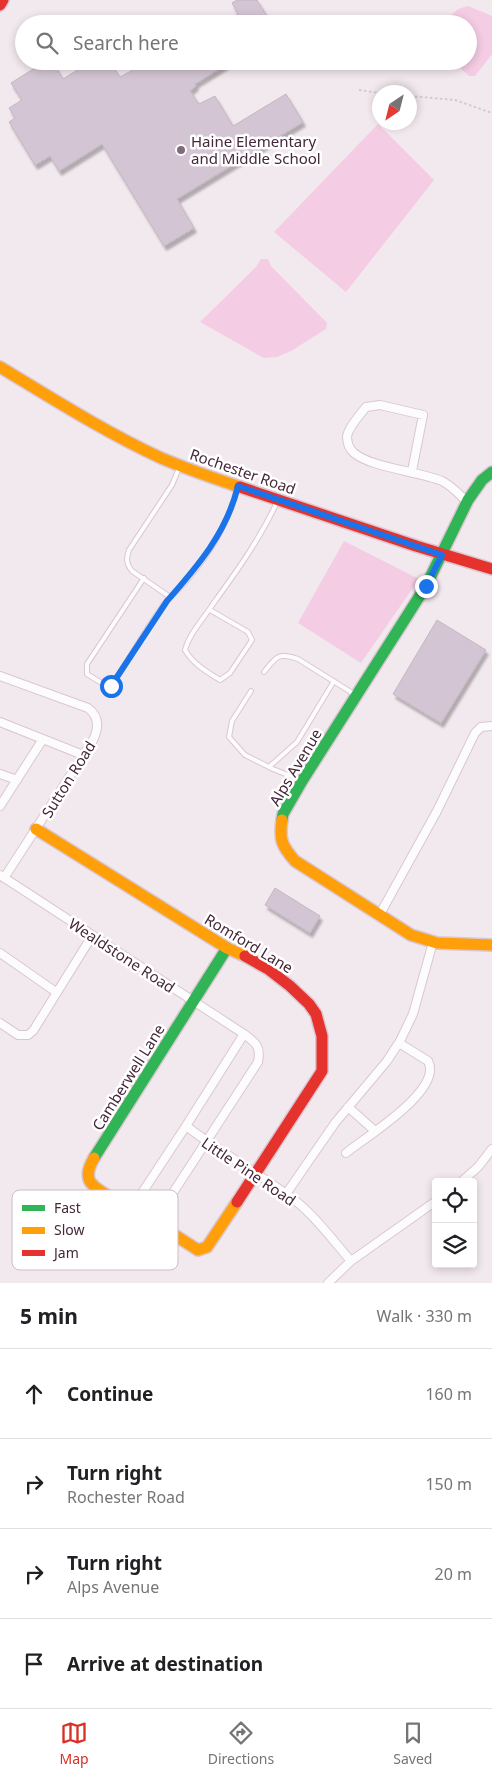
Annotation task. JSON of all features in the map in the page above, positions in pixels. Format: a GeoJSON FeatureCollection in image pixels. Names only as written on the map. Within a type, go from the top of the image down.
{"type":"FeatureCollection","features":[{"type":"Feature","properties":{"kind":"street"},"geometry":{"type":"LineString","coordinates":[[0,5],[3,0]]}},
{"type":"Feature","properties":{"kind":"street","name":"Rochester Road"},"geometry":{"type":"LineString","coordinates":[[0,367],[106,430],[163,459],[442,555],[492,569]]}},
{"type":"Feature","properties":{"kind":"street"},"geometry":{"type":"LineString","coordinates":[[412,471],[423,415],[380,405],[366,406],[348,433],[347,442],[350,450],[366,459],[392,468],[412,471],[452,486],[466,501]]}},
{"type":"Feature","properties":{"kind":"street","name":"Alps Avenue"},"geometry":{"type":"LineString","coordinates":[[492,472],[480,483],[466,501],[426,586],[302,780],[283,814],[281,822],[282,844],[295,861],[411,935],[433,942],[492,945]]}},
{"type":"Feature","properties":{"kind":"street","name":"Sutton Road"},"geometry":{"type":"LineString","coordinates":[[0,676],[88,708],[98,720],[96,735],[84,755],[2,877]]}},
{"type":"Feature","properties":{"kind":"street"},"geometry":{"type":"LineString","coordinates":[[0,722],[84,755]]}},
{"type":"Feature","properties":{"kind":"street"},"geometry":{"type":"LineString","coordinates":[[380,914],[437,811],[475,733],[480,727],[492,726]]}},
{"type":"Feature","properties":{"kind":"street"},"geometry":{"type":"LineString","coordinates":[[0,806],[43,739]]}},
{"type":"Feature","properties":{"kind":"street"},"geometry":{"type":"LineString","coordinates":[[0,774],[17,780]]}},
{"type":"Feature","properties":{"kind":"street","name":"Romford Lane"},"geometry":{"type":"LineString","coordinates":[[36,828],[227,948],[248,957],[295,988],[312,1006],[320,1023],[322,1071],[207,1247],[198,1250],[178,1237]]}},
{"type":"Feature","properties":{"kind":"street","name":"Wealdstone Road"},"geometry":{"type":"LineString","coordinates":[[2,877],[257,1044],[260,1054],[258,1062],[175,1190]]}},
{"type":"Feature","properties":{"kind":"street"},"geometry":{"type":"LineString","coordinates":[[0,1023],[18,1035],[28,1035],[33,1031],[92,936]]}},
{"type":"Feature","properties":{"kind":"street"},"geometry":{"type":"LineString","coordinates":[[286,1194],[335,1123],[388,1061],[399,1043],[413,1014],[433,942]]}},
{"type":"Feature","properties":{"kind":"street","name":"Camberwell Lane"},"geometry":{"type":"LineString","coordinates":[[100,1190],[90,1182],[88,1173],[90,1166],[227,948]]}},
{"type":"Feature","properties":{"kind":"street"},"geometry":{"type":"LineString","coordinates":[[0,953],[56,992]]}},
{"type":"Feature","properties":{"kind":"street"},"geometry":{"type":"LineString","coordinates":[[144,1190],[244,1034]]}},
{"type":"Feature","properties":{"kind":"street"},"geometry":{"type":"LineString","coordinates":[[346,1153],[400,1113],[420,1091],[429,1075],[430,1065],[428,1061],[399,1043]]}},
{"type":"Feature","properties":{"kind":"street"},"geometry":{"type":"LineString","coordinates":[[348,1107],[375,1131]]}},
{"type":"Feature","properties":{"kind":"street","name":"Little Pine Road"},"geometry":{"type":"LineString","coordinates":[[186,1126],[206,1142],[286,1194],[311,1215],[351,1261]]}},
{"type":"Feature","properties":{"kind":"street"},"geometry":{"type":"LineString","coordinates":[[466,1178],[478,1167],[492,1149]]}},
{"type":"Feature","properties":{"kind":"street"},"geometry":{"type":"LineString","coordinates":[[328,1283],[351,1261],[432,1204]]}},
{"type":"Feature","properties":{"kind":"lane"},"geometry":{"type":"LineString","coordinates":[[170,597],[128,566],[127,556],[172,486],[180,465]]}},
{"type":"Feature","properties":{"kind":"lane"},"geometry":{"type":"LineString","coordinates":[[144,578],[87,664],[87,674],[108,687],[111,686],[170,597],[179,589],[211,548],[233,505],[238,486]]}},
{"type":"Feature","properties":{"kind":"lane"},"geometry":{"type":"LineString","coordinates":[[210,610],[248,632],[252,640],[230,673],[220,680],[205,671],[188,655],[185,650],[186,644],[261,535],[278,500]]}},
{"type":"Feature","properties":{"kind":"lane"},"geometry":{"type":"LineString","coordinates":[[264,672],[274,659],[281,655],[289,656],[298,659],[356,695]]}},
{"type":"Feature","properties":{"kind":"lane"},"geometry":{"type":"LineString","coordinates":[[269,767],[297,742],[334,681]]}},
{"type":"Feature","properties":{"kind":"lane"},"geometry":{"type":"LineString","coordinates":[[251,691],[232,721],[229,737],[245,755],[302,780]]}},
{"type":"Feature","properties":{"kind":"path"},"geometry":{"type":"LineString","coordinates":[[360,90],[372,92]]}},
{"type":"Feature","properties":{"kind":"path"},"geometry":{"type":"LineString","coordinates":[[417,97],[455,100],[492,113]]}},
{"type":"Feature","properties":{"kind":"shaded area"},"geometry":{"type":"Polygon","coordinates":[[[468,6],[492,16],[492,54],[475,76],[469,76],[462,70],[477,70],[477,15],[451,15],[458,9],[468,6]]]}},
{"type":"Feature","properties":{"kind":"shaded area"},"geometry":{"type":"Polygon","coordinates":[[[372,130],[384,130],[434,180],[346,292],[274,232],[372,130]]]}},
{"type":"Feature","properties":{"kind":"shaded area"},"geometry":{"type":"Polygon","coordinates":[[[261,259],[268,259],[271,266],[327,323],[326,329],[291,351],[277,357],[264,358],[200,322],[256,267],[261,259]]]}},
{"type":"Feature","properties":{"kind":"shaded area"},"geometry":{"type":"Polygon","coordinates":[[[344,541],[419,579],[361,663],[298,623],[344,541]]]}},
{"type":"Feature","properties":{"kind":"building"},"geometry":{"type":"Polygon","coordinates":[[[237,0],[257,0],[266,15],[236,15],[238,14],[232,3],[237,0]]]}},
{"type":"Feature","properties":{"kind":"building","name":"Haine Elementary and Middle School"},"geometry":{"type":"Polygon","coordinates":[[[32,70],[58,70],[63,79],[78,70],[115,70],[120,77],[133,70],[218,70],[195,84],[196,86],[190,91],[199,104],[215,96],[233,126],[286,94],[303,122],[177,199],[194,228],[164,246],[102,144],[59,171],[50,156],[35,165],[9,122],[15,118],[9,108],[22,100],[11,83],[32,70]]]}},
{"type":"Feature","properties":{"kind":"building"},"geometry":{"type":"Polygon","coordinates":[[[437,620],[486,650],[441,723],[393,694],[437,620]]]}},
{"type":"Feature","properties":{"kind":"building"},"geometry":{"type":"Polygon","coordinates":[[[275,888],[320,916],[310,933],[265,905],[275,888]]]}},
{"type":"Feature","properties":{"kind":"traffic: fast"},"geometry":{"type":"LineString","coordinates":[[282,820],[283,814],[302,781],[426,586],[468,500],[482,480],[492,472]]}},
{"type":"Feature","properties":{"kind":"traffic: fast"},"geometry":{"type":"LineString","coordinates":[[94,1158],[227,948]]}},
{"type":"Feature","properties":{"kind":"traffic: slow"},"geometry":{"type":"LineString","coordinates":[[0,367],[79,415],[140,448],[181,466],[240,487]]}},
{"type":"Feature","properties":{"kind":"traffic: slow"},"geometry":{"type":"LineString","coordinates":[[282,820],[282,842],[295,861],[411,935],[437,943],[492,945]]}},
{"type":"Feature","properties":{"kind":"traffic: slow"},"geometry":{"type":"LineString","coordinates":[[36,829],[227,948],[245,956]]}},
{"type":"Feature","properties":{"kind":"traffic: slow"},"geometry":{"type":"LineString","coordinates":[[94,1158],[88,1177],[91,1183],[99,1190]]}},
{"type":"Feature","properties":{"kind":"traffic: slow"},"geometry":{"type":"LineString","coordinates":[[178,1237],[198,1250],[207,1247],[237,1202]]}},
{"type":"Feature","properties":{"kind":"traffic: jam"},"geometry":{"type":"LineString","coordinates":[[0,5],[3,0]]}},
{"type":"Feature","properties":{"kind":"traffic: jam"},"geometry":{"type":"LineString","coordinates":[[240,487],[416,546],[492,569]]}},
{"type":"Feature","properties":{"kind":"traffic: jam"},"geometry":{"type":"LineString","coordinates":[[237,1202],[322,1071],[322,1036],[316,1014],[309,1004],[290,986],[268,969],[245,956]]}},
{"type":"Feature","properties":{"kind":"place","name":"Haine Elementary and Middle School"},"geometry":{"type":"Point","coordinates":[181,150]}},
{"type":"Feature","properties":{"kind":"route"},"geometry":{"type":"LineString","coordinates":[[111,686],[167,601],[179,589],[211,548],[233,505],[238,486],[442,555],[426,586]]}}]}
